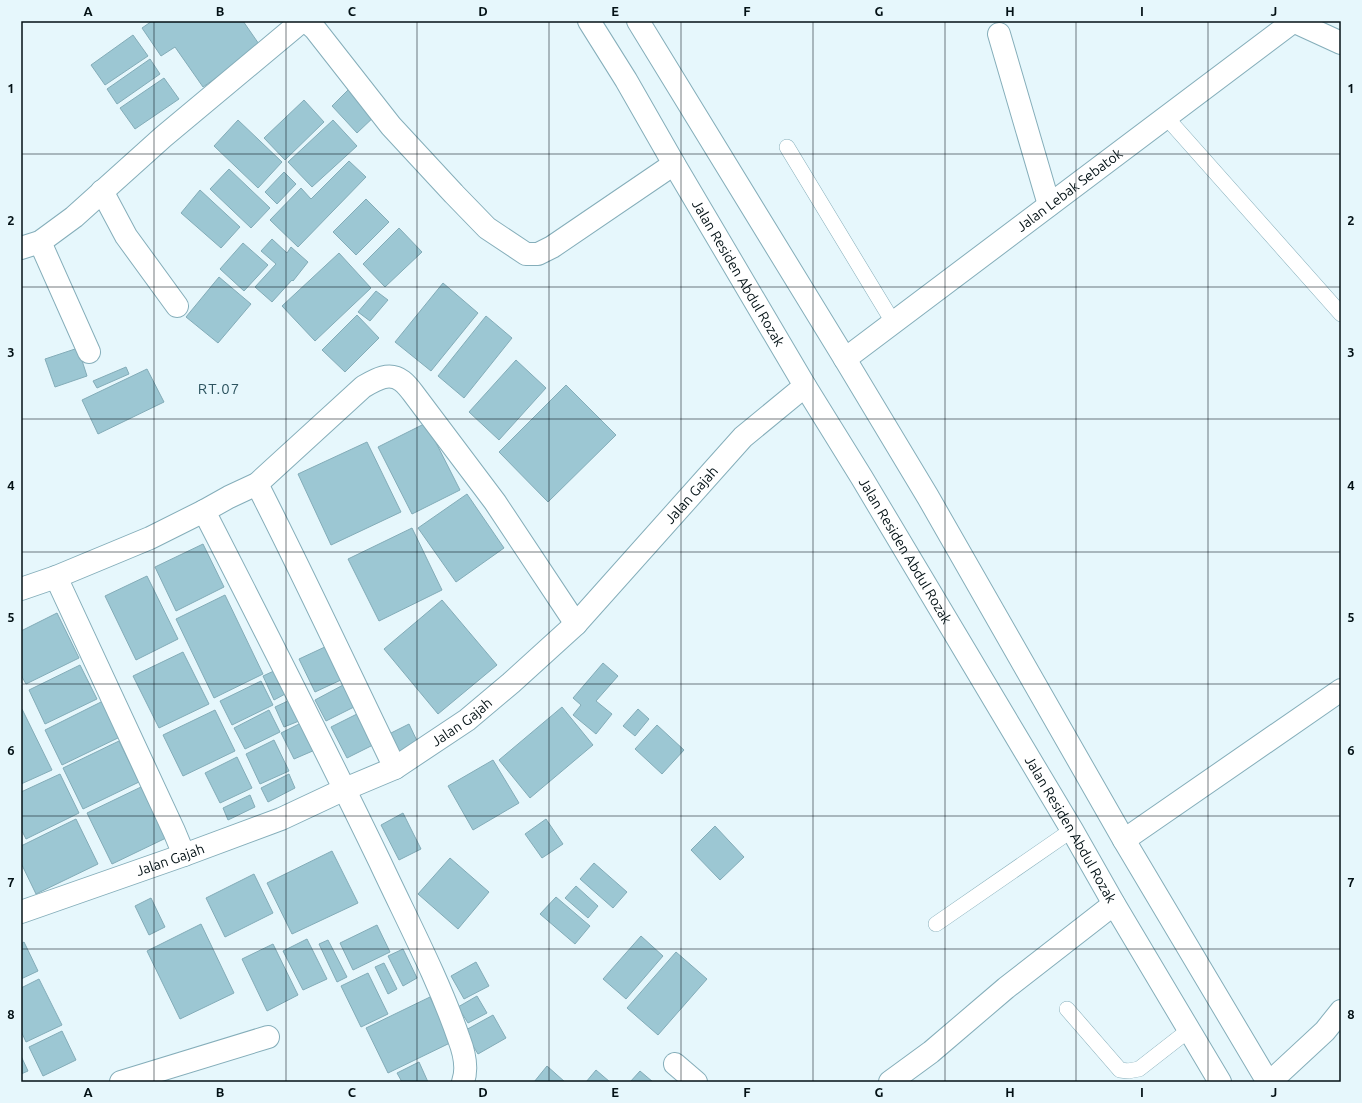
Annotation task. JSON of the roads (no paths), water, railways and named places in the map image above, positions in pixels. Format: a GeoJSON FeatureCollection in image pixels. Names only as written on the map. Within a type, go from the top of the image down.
{"type":"FeatureCollection","features":[{"type":"Feature","properties":{"kind":"main road"},"geometry":{"type":"LineString","coordinates":[[89,352],[30,245],[74,217],[163,137],[302,21]]}},
{"type":"Feature","properties":{"kind":"main road"},"geometry":{"type":"LineString","coordinates":[[306,21],[315,29],[391,126],[454,194],[487,228],[526,254],[538,254],[552,247],[674,164]]}},
{"type":"Feature","properties":{"kind":"main road","name":"Jalan Residen Abdul Rozak"},"geometry":{"type":"LineString","coordinates":[[589,21],[626,80],[805,386],[862,478],[1072,830],[1114,904],[1220,1082]]}},
{"type":"Feature","properties":{"kind":"main road"},"geometry":{"type":"LineString","coordinates":[[638,21],[928,497],[1124,840],[1269,1082],[1324,1031],[1341,1011]]}},
{"type":"Feature","properties":{"kind":"main road"},"geometry":{"type":"LineString","coordinates":[[1293,21],[1341,43]]}},
{"type":"Feature","properties":{"kind":"main road","name":"Jalan Lebak Sebatok"},"geometry":{"type":"LineString","coordinates":[[845,359],[1293,21]]}},
{"type":"Feature","properties":{"kind":"main road"},"geometry":{"type":"LineString","coordinates":[[999,34],[1049,205]]}},
{"type":"Feature","properties":{"kind":"main road"},"geometry":{"type":"LineString","coordinates":[[102,191],[126,236],[177,306]]}},
{"type":"Feature","properties":{"kind":"main road"},"geometry":{"type":"LineString","coordinates":[[21,589],[56,577],[150,538],[257,484],[363,387],[375,380],[389,376],[402,381],[413,393],[495,502],[576,624]]}},
{"type":"Feature","properties":{"kind":"main road","name":"Jalan Gajah"},"geometry":{"type":"LineString","coordinates":[[22,911],[184,855],[281,819],[345,789],[395,768],[467,720],[512,683],[576,624],[743,437],[805,386]]}},
{"type":"Feature","properties":{"kind":"main road"},"geometry":{"type":"LineString","coordinates":[[257,484],[292,553],[395,768]]}},
{"type":"Feature","properties":{"kind":"main road"},"geometry":{"type":"LineString","coordinates":[[204,511],[345,789],[424,955],[460,1040],[465,1063],[464,1082]]}},
{"type":"Feature","properties":{"kind":"main road"},"geometry":{"type":"LineString","coordinates":[[56,577],[184,855]]}},
{"type":"Feature","properties":{"kind":"main road"},"geometry":{"type":"LineString","coordinates":[[1124,840],[1341,690]]}},
{"type":"Feature","properties":{"kind":"main road"},"geometry":{"type":"LineString","coordinates":[[890,1082],[930,1052],[1006,988],[1114,904]]}},
{"type":"Feature","properties":{"kind":"main road"},"geometry":{"type":"LineString","coordinates":[[122,1082],[268,1037]]}},
{"type":"Feature","properties":{"kind":"main road"},"geometry":{"type":"LineString","coordinates":[[674,1064],[696,1082]]}},
{"type":"Feature","properties":{"kind":"lane"},"geometry":{"type":"LineString","coordinates":[[1166,117],[1341,314]]}},
{"type":"Feature","properties":{"kind":"lane"},"geometry":{"type":"LineString","coordinates":[[787,147],[893,322]]}},
{"type":"Feature","properties":{"kind":"lane"},"geometry":{"type":"LineString","coordinates":[[936,924],[1072,830]]}},
{"type":"Feature","properties":{"kind":"lane"},"geometry":{"type":"LineString","coordinates":[[1067,1009],[1120,1070],[1128,1072],[1139,1069],[1189,1030]]}},
{"type":"Feature","properties":{"kind":"district","name":"RT.07"},"geometry":{"type":"Point","coordinates":[219,388]}}]}
